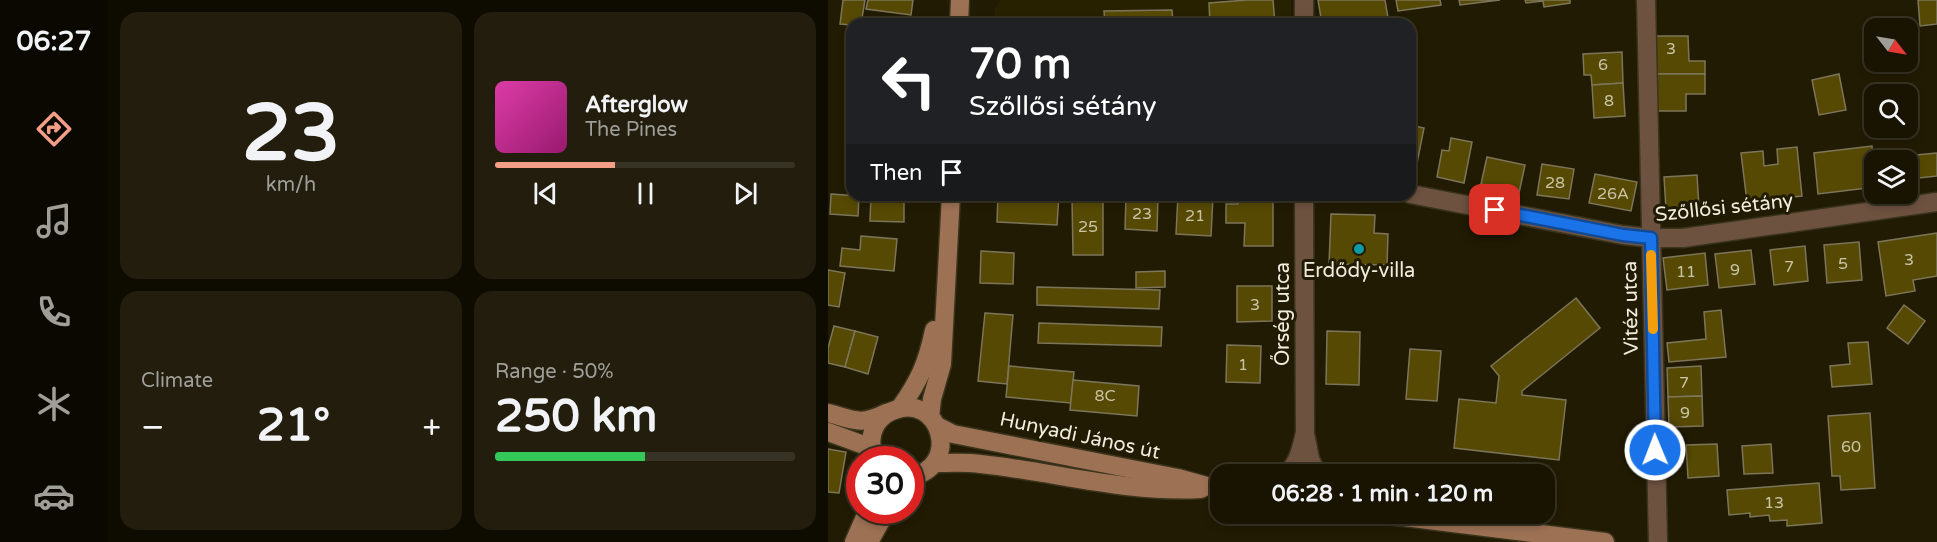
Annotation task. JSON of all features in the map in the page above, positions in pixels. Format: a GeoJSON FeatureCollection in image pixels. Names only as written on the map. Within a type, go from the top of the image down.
{"type":"FeatureCollection","features":[{"type":"Feature","properties":{"kind":"street"},"geometry":{"type":"LineString","coordinates":[[959,18],[960,0]]}},
{"type":"Feature","properties":{"kind":"street"},"geometry":{"type":"LineString","coordinates":[[1304,0],[1304,18]]}},
{"type":"Feature","properties":{"kind":"street","name":"Vitéz utca"},"geometry":{"type":"LineString","coordinates":[[1646,0],[1658,542]]}},
{"type":"Feature","properties":{"kind":"street","name":"Szőllősi sétány"},"geometry":{"type":"LineString","coordinates":[[1416,195],[1623,235],[1651,238],[1683,238],[1937,202]]}},
{"type":"Feature","properties":{"kind":"street"},"geometry":{"type":"LineString","coordinates":[[924,472],[935,463],[941,445],[934,421],[932,399],[942,364],[951,201]]}},
{"type":"Feature","properties":{"kind":"street","name":"Őrség utca"},"geometry":{"type":"LineString","coordinates":[[1304,201],[1305,433],[1312,464]]}},
{"type":"Feature","properties":{"kind":"street"},"geometry":{"type":"LineString","coordinates":[[873,446],[873,431],[882,417],[894,410],[912,392],[928,361],[946,269]]}},
{"type":"Feature","properties":{"kind":"street","name":"Hunyadi János út"},"geometry":{"type":"LineString","coordinates":[[894,410],[916,409],[953,434],[1178,478],[1210,487]]}},
{"type":"Feature","properties":{"kind":"street"},"geometry":{"type":"LineString","coordinates":[[828,413],[863,422],[894,410]]}},
{"type":"Feature","properties":{"kind":"street"},"geometry":{"type":"LineString","coordinates":[[828,432],[857,446]]}},
{"type":"Feature","properties":{"kind":"street","name":"Őrség utca"},"geometry":{"type":"LineString","coordinates":[[1295,464],[1305,433]]}},
{"type":"Feature","properties":{"kind":"street","name":"Hunyadi János út"},"geometry":{"type":"LineString","coordinates":[[935,463],[981,464],[1090,482],[1169,491],[1210,489]]}},
{"type":"Feature","properties":{"kind":"street"},"geometry":{"type":"LineString","coordinates":[[854,542],[862,524]]}},
{"type":"Feature","properties":{"kind":"street"},"geometry":{"type":"LineString","coordinates":[[869,542],[879,524]]}},
{"type":"Feature","properties":{"kind":"street"},"geometry":{"type":"LineString","coordinates":[[1461,524],[1605,542]]}},
{"type":"Feature","properties":{"kind":"shaded area"},"geometry":{"type":"Polygon","coordinates":[[[1001,0],[1291,0],[1291,18],[995,18],[995,8],[1001,0]]]}},
{"type":"Feature","properties":{"kind":"building"},"geometry":{"type":"Polygon","coordinates":[[[843,0],[865,0],[862,18],[846,18],[846,24],[840,24],[843,0]]]}},
{"type":"Feature","properties":{"kind":"building"},"geometry":{"type":"Polygon","coordinates":[[[868,0],[913,0],[911,15],[866,9],[868,0]]]}},
{"type":"Feature","properties":{"kind":"building"},"geometry":{"type":"Polygon","coordinates":[[[1273,0],[1274,18],[1210,18],[1209,3],[1273,0]]]}},
{"type":"Feature","properties":{"kind":"building"},"geometry":{"type":"Polygon","coordinates":[[[1318,0],[1385,0],[1388,18],[1321,18],[1318,0]]]}},
{"type":"Feature","properties":{"kind":"building"},"geometry":{"type":"Polygon","coordinates":[[[1396,0],[1440,0],[1441,5],[1398,11],[1396,0]]]}},
{"type":"Feature","properties":{"kind":"building"},"geometry":{"type":"Polygon","coordinates":[[[1459,0],[1500,0],[1460,5],[1459,0]]]}},
{"type":"Feature","properties":{"kind":"building"},"geometry":{"type":"Polygon","coordinates":[[[1525,0],[1570,0],[1570,3],[1544,7],[1543,1],[1526,3],[1525,0]]]}},
{"type":"Feature","properties":{"kind":"building"},"geometry":{"type":"Polygon","coordinates":[[[1918,0],[1937,0],[1937,24],[1920,26],[1918,0]]]}},
{"type":"Feature","properties":{"kind":"building"},"geometry":{"type":"Polygon","coordinates":[[[1172,10],[1173,18],[1105,18],[1104,11],[1172,10]]]}},
{"type":"Feature","properties":{"kind":"building"},"geometry":{"type":"Polygon","coordinates":[[[1654,36],[1688,36],[1689,61],[1705,61],[1705,74],[1653,74],[1654,36]]]}},
{"type":"Feature","properties":{"kind":"building"},"geometry":{"type":"Polygon","coordinates":[[[1622,52],[1623,83],[1592,85],[1591,75],[1584,75],[1583,54],[1622,52]]]}},
{"type":"Feature","properties":{"kind":"building"},"geometry":{"type":"Polygon","coordinates":[[[1653,74],[1705,74],[1705,94],[1686,94],[1686,111],[1654,111],[1653,74]]]}},
{"type":"Feature","properties":{"kind":"building"},"geometry":{"type":"Polygon","coordinates":[[[1839,74],[1846,110],[1819,115],[1812,80],[1839,74]]]}},
{"type":"Feature","properties":{"kind":"building"},"geometry":{"type":"Polygon","coordinates":[[[1623,83],[1625,116],[1594,118],[1592,85],[1623,83]]]}},
{"type":"Feature","properties":{"kind":"building"},"geometry":{"type":"Polygon","coordinates":[[[1416,126],[1424,128],[1416,168],[1416,126]]]}},
{"type":"Feature","properties":{"kind":"building"},"geometry":{"type":"Polygon","coordinates":[[[1451,138],[1472,142],[1464,183],[1437,177],[1442,150],[1449,151],[1451,138]]]}},
{"type":"Feature","properties":{"kind":"building"},"geometry":{"type":"Polygon","coordinates":[[[1872,146],[1872,150],[1864,150],[1864,188],[1818,194],[1814,153],[1872,146]]]}},
{"type":"Feature","properties":{"kind":"building"},"geometry":{"type":"Polygon","coordinates":[[[1797,147],[1802,196],[1747,202],[1741,153],[1763,151],[1764,166],[1778,164],[1777,149],[1797,147]]]}},
{"type":"Feature","properties":{"kind":"building"},"geometry":{"type":"Polygon","coordinates":[[[1937,153],[1937,176],[1919,178],[1918,155],[1937,153]]]}},
{"type":"Feature","properties":{"kind":"building"},"geometry":{"type":"Polygon","coordinates":[[[1487,157],[1525,165],[1519,193],[1481,184],[1487,157]]]}},
{"type":"Feature","properties":{"kind":"building"},"geometry":{"type":"Polygon","coordinates":[[[1542,164],[1574,169],[1569,199],[1537,195],[1542,164]]]}},
{"type":"Feature","properties":{"kind":"building"},"geometry":{"type":"Polygon","coordinates":[[[1595,174],[1637,182],[1631,211],[1589,203],[1595,174]]]}},
{"type":"Feature","properties":{"kind":"building"},"geometry":{"type":"Polygon","coordinates":[[[1697,175],[1699,207],[1666,209],[1664,177],[1697,175]]]}},
{"type":"Feature","properties":{"kind":"building"},"geometry":{"type":"Polygon","coordinates":[[[831,194],[846,195],[846,201],[859,201],[858,216],[830,214],[831,194]]]}},
{"type":"Feature","properties":{"kind":"building"},"geometry":{"type":"Polygon","coordinates":[[[871,201],[904,201],[904,222],[870,221],[871,201]]]}},
{"type":"Feature","properties":{"kind":"building"},"geometry":{"type":"Polygon","coordinates":[[[998,201],[1059,201],[1057,225],[997,222],[998,201]]]}},
{"type":"Feature","properties":{"kind":"building"},"geometry":{"type":"Polygon","coordinates":[[[1072,201],[1103,201],[1103,255],[1073,255],[1072,201]]]}},
{"type":"Feature","properties":{"kind":"building"},"geometry":{"type":"Polygon","coordinates":[[[1126,201],[1158,201],[1157,231],[1125,229],[1126,201]]]}},
{"type":"Feature","properties":{"kind":"building"},"geometry":{"type":"Polygon","coordinates":[[[1178,201],[1213,201],[1211,236],[1176,234],[1178,201]]]}},
{"type":"Feature","properties":{"kind":"building"},"geometry":{"type":"Polygon","coordinates":[[[1238,201],[1273,201],[1273,246],[1244,246],[1245,223],[1226,223],[1226,204],[1238,204],[1238,201]]]}},
{"type":"Feature","properties":{"kind":"building","name":"Erdődy-villa"},"geometry":{"type":"Polygon","coordinates":[[[1331,214],[1375,215],[1374,233],[1388,234],[1387,265],[1329,264],[1331,214]]]}},
{"type":"Feature","properties":{"kind":"building"},"geometry":{"type":"Polygon","coordinates":[[[1937,233],[1937,276],[1913,280],[1915,291],[1886,296],[1878,242],[1937,233]]]}},
{"type":"Feature","properties":{"kind":"building"},"geometry":{"type":"Polygon","coordinates":[[[861,236],[897,239],[894,271],[840,266],[842,248],[860,250],[861,236]]]}},
{"type":"Feature","properties":{"kind":"building"},"geometry":{"type":"Polygon","coordinates":[[[1859,242],[1862,280],[1827,283],[1824,245],[1859,242]]]}},
{"type":"Feature","properties":{"kind":"building"},"geometry":{"type":"Polygon","coordinates":[[[1805,246],[1808,281],[1774,285],[1770,250],[1805,246]]]}},
{"type":"Feature","properties":{"kind":"building"},"geometry":{"type":"Polygon","coordinates":[[[1751,250],[1755,284],[1719,288],[1715,254],[1751,250]]]}},
{"type":"Feature","properties":{"kind":"building"},"geometry":{"type":"Polygon","coordinates":[[[981,251],[1014,253],[1013,284],[980,283],[981,251]]]}},
{"type":"Feature","properties":{"kind":"building"},"geometry":{"type":"Polygon","coordinates":[[[1705,253],[1708,285],[1667,290],[1663,258],[1705,253]]]}},
{"type":"Feature","properties":{"kind":"building"},"geometry":{"type":"Polygon","coordinates":[[[828,270],[845,273],[839,307],[828,305],[828,270]]]}},
{"type":"Feature","properties":{"kind":"building"},"geometry":{"type":"Polygon","coordinates":[[[1165,271],[1165,287],[1136,288],[1136,272],[1165,271]]]}},
{"type":"Feature","properties":{"kind":"building"},"geometry":{"type":"Polygon","coordinates":[[[1237,286],[1272,286],[1272,321],[1237,322],[1237,286]]]}},
{"type":"Feature","properties":{"kind":"building"},"geometry":{"type":"Polygon","coordinates":[[[1037,287],[1160,290],[1159,309],[1037,305],[1037,287]]]}},
{"type":"Feature","properties":{"kind":"building"},"geometry":{"type":"Polygon","coordinates":[[[1576,298],[1600,328],[1522,391],[1522,395],[1566,400],[1559,460],[1454,448],[1459,399],[1496,403],[1499,376],[1491,366],[1576,298]]]}},
{"type":"Feature","properties":{"kind":"building"},"geometry":{"type":"Polygon","coordinates":[[[1904,305],[1925,321],[1908,344],[1887,328],[1904,305]]]}},
{"type":"Feature","properties":{"kind":"building"},"geometry":{"type":"Polygon","coordinates":[[[1721,310],[1726,357],[1669,362],[1667,343],[1706,339],[1704,312],[1721,310]]]}},
{"type":"Feature","properties":{"kind":"building"},"geometry":{"type":"Polygon","coordinates":[[[985,313],[1013,315],[1007,384],[978,381],[985,313]]]}},
{"type":"Feature","properties":{"kind":"building"},"geometry":{"type":"Polygon","coordinates":[[[1039,323],[1162,327],[1161,346],[1038,343],[1039,323]]]}},
{"type":"Feature","properties":{"kind":"building"},"geometry":{"type":"Polygon","coordinates":[[[834,326],[855,331],[845,367],[828,363],[828,348],[834,326]]]}},
{"type":"Feature","properties":{"kind":"building"},"geometry":{"type":"Polygon","coordinates":[[[855,331],[878,337],[868,374],[845,367],[855,331]]]}},
{"type":"Feature","properties":{"kind":"building"},"geometry":{"type":"Polygon","coordinates":[[[1327,331],[1360,332],[1359,385],[1326,384],[1327,331]]]}},
{"type":"Feature","properties":{"kind":"building"},"geometry":{"type":"Polygon","coordinates":[[[1868,342],[1872,384],[1832,387],[1830,366],[1850,364],[1848,343],[1868,342]]]}},
{"type":"Feature","properties":{"kind":"building"},"geometry":{"type":"Polygon","coordinates":[[[1227,345],[1261,346],[1260,383],[1226,382],[1227,345]]]}},
{"type":"Feature","properties":{"kind":"building"},"geometry":{"type":"Polygon","coordinates":[[[1410,349],[1441,351],[1437,401],[1406,399],[1410,349]]]}},
{"type":"Feature","properties":{"kind":"building"},"geometry":{"type":"Polygon","coordinates":[[[1009,366],[1074,372],[1071,403],[1006,397],[1009,366]]]}},
{"type":"Feature","properties":{"kind":"building"},"geometry":{"type":"Polygon","coordinates":[[[1701,366],[1702,396],[1668,397],[1667,368],[1701,366]]]}},
{"type":"Feature","properties":{"kind":"building"},"geometry":{"type":"Polygon","coordinates":[[[1073,380],[1139,386],[1137,416],[1070,410],[1073,380]]]}},
{"type":"Feature","properties":{"kind":"building"},"geometry":{"type":"Polygon","coordinates":[[[1702,396],[1703,426],[1669,427],[1668,397],[1702,396]]]}},
{"type":"Feature","properties":{"kind":"building"},"geometry":{"type":"Polygon","coordinates":[[[1870,413],[1875,488],[1841,490],[1840,476],[1832,476],[1828,416],[1870,413]]]}},
{"type":"Feature","properties":{"kind":"building"},"geometry":{"type":"Polygon","coordinates":[[[1717,444],[1719,476],[1688,478],[1686,445],[1717,444]]]}},
{"type":"Feature","properties":{"kind":"building"},"geometry":{"type":"Polygon","coordinates":[[[1771,444],[1773,473],[1744,474],[1742,446],[1771,444]]]}},
{"type":"Feature","properties":{"kind":"building"},"geometry":{"type":"Polygon","coordinates":[[[828,449],[846,452],[839,493],[828,492],[828,449]]]}},
{"type":"Feature","properties":{"kind":"building"},"geometry":{"type":"Polygon","coordinates":[[[1819,483],[1822,523],[1787,526],[1787,520],[1770,521],[1769,515],[1750,517],[1750,513],[1729,515],[1727,490],[1819,483]]]}},
{"type":"Feature","properties":{"kind":"slow traffic"},"geometry":{"type":"LineString","coordinates":[[1651,255],[1653,329]]}},
{"type":"Feature","properties":{"kind":"place","name":"Erdődy-villa"},"geometry":{"type":"Point","coordinates":[1359,249]}},
{"type":"Feature","properties":{"kind":"route"},"geometry":{"type":"LineString","coordinates":[[1495,210],[1623,235],[1651,238],[1655,450]]}}]}
